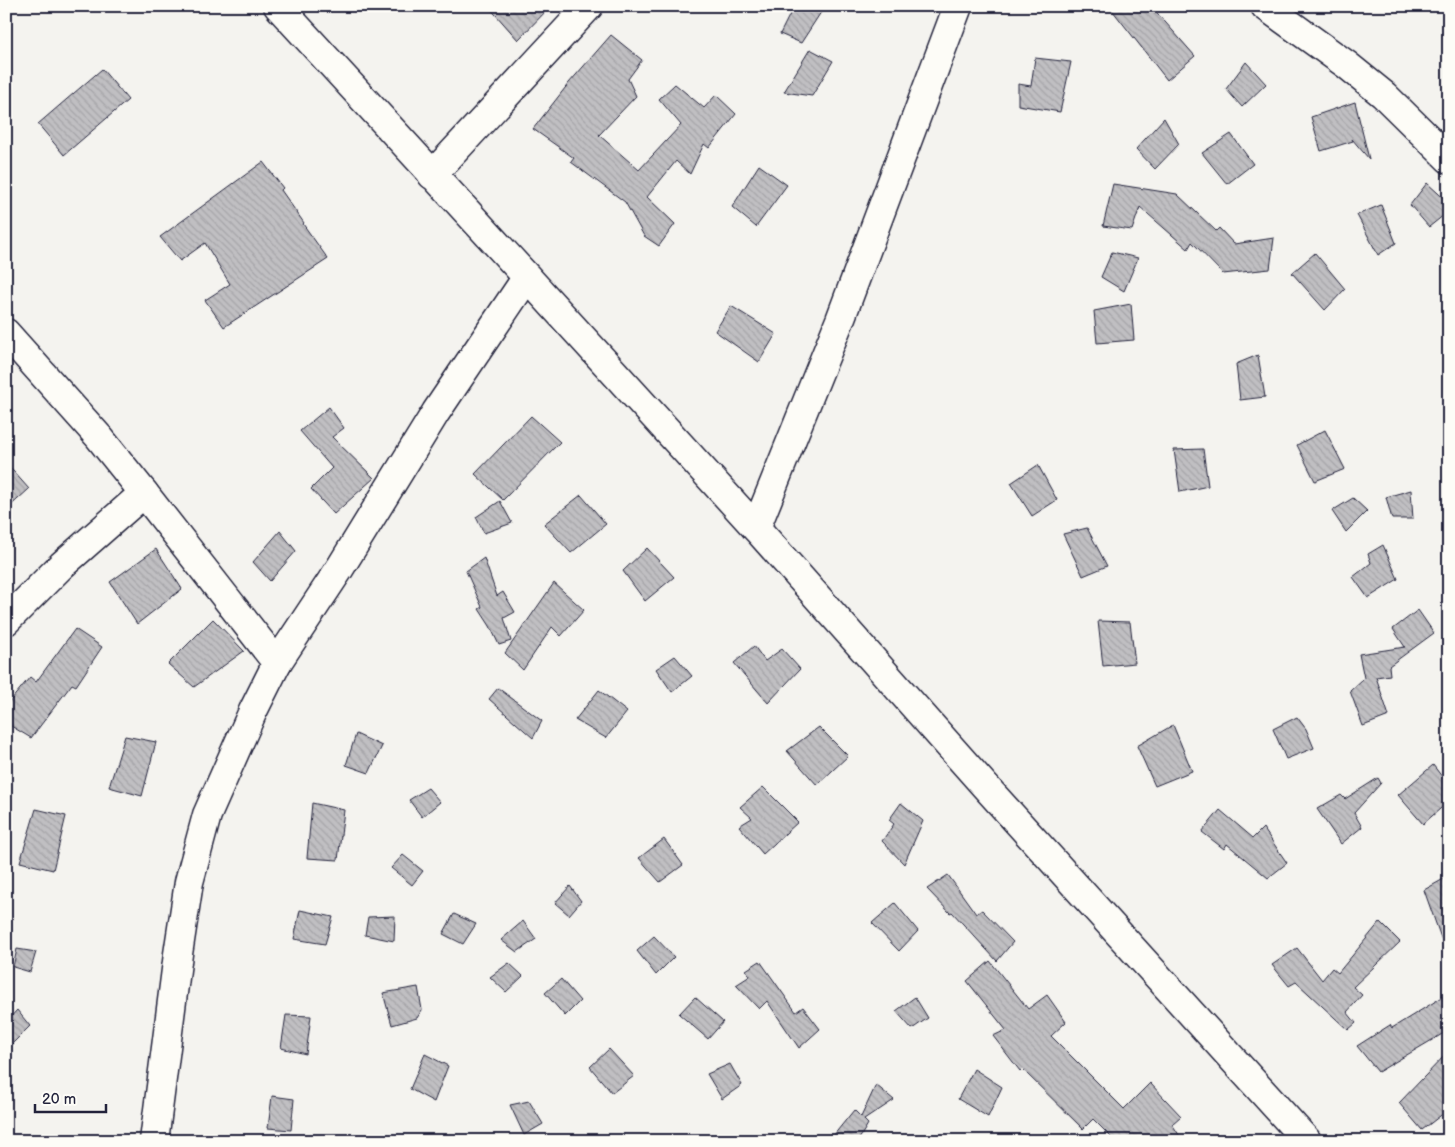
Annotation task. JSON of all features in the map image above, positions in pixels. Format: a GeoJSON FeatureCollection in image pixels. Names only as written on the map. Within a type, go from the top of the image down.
{"type":"FeatureCollection","features":[{"type":"Feature","properties":{"kind":"street"},"geometry":{"type":"LineString","coordinates":[[278,6],[756,528],[991,792],[1307,1141]]}},
{"type":"Feature","properties":{"kind":"street"},"geometry":{"type":"LineString","coordinates":[[432,175],[589,6]]}},
{"type":"Feature","properties":{"kind":"street"},"geometry":{"type":"LineString","coordinates":[[756,528],[840,320],[958,6]]}},
{"type":"Feature","properties":{"kind":"street"},"geometry":{"type":"LineString","coordinates":[[1279,10],[1384,95],[1449,159]]}},
{"type":"Feature","properties":{"kind":"street"},"geometry":{"type":"LineString","coordinates":[[154,1141],[189,882],[207,815],[253,711],[277,663],[340,568],[436,412],[527,276]]}},
{"type":"Feature","properties":{"kind":"street"},"geometry":{"type":"LineString","coordinates":[[6,333],[99,437],[277,663]]}},
{"type":"Feature","properties":{"kind":"street"},"geometry":{"type":"LineString","coordinates":[[6,622],[62,566],[144,493]]}},
{"type":"Feature","properties":{"kind":"building"},"geometry":{"type":"Polygon","coordinates":[[[488,6],[551,6],[518,40],[488,6]]]}},
{"type":"Feature","properties":{"kind":"building"},"geometry":{"type":"Polygon","coordinates":[[[794,6],[825,6],[801,43],[780,34],[794,6]]]}},
{"type":"Feature","properties":{"kind":"building"},"geometry":{"type":"Polygon","coordinates":[[[1109,6],[1151,6],[1195,56],[1167,80],[1109,6]]]}},
{"type":"Feature","properties":{"kind":"building"},"geometry":{"type":"Polygon","coordinates":[[[611,35],[642,60],[628,79],[636,96],[599,135],[639,170],[681,125],[659,99],[675,84],[704,108],[716,95],[736,114],[709,148],[704,144],[690,174],[676,161],[647,197],[675,224],[659,246],[644,236],[625,202],[571,162],[574,158],[533,129],[569,83],[611,35]]]}},
{"type":"Feature","properties":{"kind":"building"},"geometry":{"type":"Polygon","coordinates":[[[810,49],[833,61],[812,96],[784,92],[810,49]]]}},
{"type":"Feature","properties":{"kind":"building"},"geometry":{"type":"Polygon","coordinates":[[[1035,58],[1071,62],[1060,112],[1018,105],[1018,84],[1031,86],[1035,58]]]}},
{"type":"Feature","properties":{"kind":"building"},"geometry":{"type":"Polygon","coordinates":[[[1246,62],[1266,84],[1242,107],[1226,89],[1246,62]]]}},
{"type":"Feature","properties":{"kind":"building"},"geometry":{"type":"Polygon","coordinates":[[[102,69],[128,100],[64,155],[38,124],[102,69]]]}},
{"type":"Feature","properties":{"kind":"building"},"geometry":{"type":"Polygon","coordinates":[[[1355,102],[1369,159],[1352,139],[1353,141],[1321,151],[1311,117],[1355,102]]]}},
{"type":"Feature","properties":{"kind":"building"},"geometry":{"type":"Polygon","coordinates":[[[1164,118],[1179,144],[1155,169],[1136,149],[1164,118]]]}},
{"type":"Feature","properties":{"kind":"building"},"geometry":{"type":"Polygon","coordinates":[[[1231,134],[1253,164],[1227,184],[1202,153],[1231,134]]]}},
{"type":"Feature","properties":{"kind":"building"},"geometry":{"type":"Polygon","coordinates":[[[263,162],[283,188],[281,190],[328,259],[224,327],[205,300],[230,284],[205,243],[180,261],[160,237],[263,162]]]}},
{"type":"Feature","properties":{"kind":"building"},"geometry":{"type":"Polygon","coordinates":[[[759,165],[787,185],[756,227],[732,207],[759,165]]]}},
{"type":"Feature","properties":{"kind":"building"},"geometry":{"type":"Polygon","coordinates":[[[1427,183],[1449,203],[1449,211],[1429,227],[1410,205],[1427,183]]]}},
{"type":"Feature","properties":{"kind":"building"},"geometry":{"type":"Polygon","coordinates":[[[1113,184],[1177,194],[1216,231],[1219,228],[1234,244],[1274,238],[1270,269],[1223,274],[1192,242],[1188,249],[1140,207],[1132,230],[1103,226],[1113,184]]]}},
{"type":"Feature","properties":{"kind":"building"},"geometry":{"type":"Polygon","coordinates":[[[1381,205],[1396,243],[1378,255],[1357,215],[1381,205]]]}},
{"type":"Feature","properties":{"kind":"building"},"geometry":{"type":"Polygon","coordinates":[[[1112,252],[1138,258],[1124,291],[1101,277],[1112,252]]]}},
{"type":"Feature","properties":{"kind":"building"},"geometry":{"type":"Polygon","coordinates":[[[1315,253],[1345,289],[1325,310],[1292,273],[1315,253]]]}},
{"type":"Feature","properties":{"kind":"building"},"geometry":{"type":"Polygon","coordinates":[[[1131,304],[1134,340],[1097,343],[1094,311],[1131,304]]]}},
{"type":"Feature","properties":{"kind":"building"},"geometry":{"type":"Polygon","coordinates":[[[731,306],[776,334],[759,362],[715,331],[731,306]]]}},
{"type":"Feature","properties":{"kind":"building"},"geometry":{"type":"Polygon","coordinates":[[[1258,355],[1265,397],[1240,400],[1236,364],[1258,355]]]}},
{"type":"Feature","properties":{"kind":"building"},"geometry":{"type":"Polygon","coordinates":[[[329,407],[344,428],[332,437],[374,478],[334,514],[311,489],[332,468],[300,431],[329,407]]]}},
{"type":"Feature","properties":{"kind":"building"},"geometry":{"type":"Polygon","coordinates":[[[531,416],[560,442],[503,500],[475,474],[531,416]]]}},
{"type":"Feature","properties":{"kind":"building"},"geometry":{"type":"Polygon","coordinates":[[[1325,430],[1345,469],[1315,481],[1297,445],[1325,430]]]}},
{"type":"Feature","properties":{"kind":"building"},"geometry":{"type":"Polygon","coordinates":[[[1203,449],[1208,486],[1180,492],[1174,450],[1203,449]]]}},
{"type":"Feature","properties":{"kind":"building"},"geometry":{"type":"Polygon","coordinates":[[[6,463],[29,489],[6,510],[6,463]]]}},
{"type":"Feature","properties":{"kind":"building"},"geometry":{"type":"Polygon","coordinates":[[[1038,465],[1057,500],[1032,516],[1011,483],[1038,465]]]}},
{"type":"Feature","properties":{"kind":"building"},"geometry":{"type":"Polygon","coordinates":[[[1411,490],[1413,519],[1392,519],[1386,497],[1411,490]]]}},
{"type":"Feature","properties":{"kind":"building"},"geometry":{"type":"Polygon","coordinates":[[[581,495],[606,524],[571,553],[544,524],[581,495]]]}},
{"type":"Feature","properties":{"kind":"building"},"geometry":{"type":"Polygon","coordinates":[[[1353,498],[1367,511],[1346,532],[1332,511],[1353,498]]]}},
{"type":"Feature","properties":{"kind":"building"},"geometry":{"type":"Polygon","coordinates":[[[500,501],[512,523],[484,533],[476,517],[500,501]]]}},
{"type":"Feature","properties":{"kind":"building"},"geometry":{"type":"Polygon","coordinates":[[[1087,528],[1107,566],[1083,576],[1063,534],[1087,528]]]}},
{"type":"Feature","properties":{"kind":"building"},"geometry":{"type":"Polygon","coordinates":[[[280,531],[296,551],[270,581],[253,562],[280,531]]]}},
{"type":"Feature","properties":{"kind":"building"},"geometry":{"type":"Polygon","coordinates":[[[1383,545],[1398,579],[1368,598],[1353,577],[1371,563],[1368,554],[1383,545]]]}},
{"type":"Feature","properties":{"kind":"building"},"geometry":{"type":"Polygon","coordinates":[[[647,548],[674,577],[645,601],[623,571],[647,548]]]}},
{"type":"Feature","properties":{"kind":"building"},"geometry":{"type":"Polygon","coordinates":[[[156,549],[182,589],[137,624],[110,582],[156,549]]]}},
{"type":"Feature","properties":{"kind":"building"},"geometry":{"type":"Polygon","coordinates":[[[484,558],[497,596],[503,592],[515,612],[504,618],[511,641],[499,645],[479,609],[482,607],[466,571],[484,558]]]}},
{"type":"Feature","properties":{"kind":"building"},"geometry":{"type":"Polygon","coordinates":[[[554,583],[584,610],[561,636],[552,627],[523,670],[505,653],[554,583]]]}},
{"type":"Feature","properties":{"kind":"building"},"geometry":{"type":"Polygon","coordinates":[[[1418,610],[1434,633],[1389,666],[1390,675],[1376,677],[1389,716],[1363,726],[1350,691],[1364,678],[1359,654],[1405,647],[1393,629],[1418,610]]]}},
{"type":"Feature","properties":{"kind":"building"},"geometry":{"type":"Polygon","coordinates":[[[213,619],[244,651],[194,687],[168,664],[213,619]]]}},
{"type":"Feature","properties":{"kind":"building"},"geometry":{"type":"Polygon","coordinates":[[[1098,621],[1130,622],[1135,663],[1103,666],[1098,621]]]}},
{"type":"Feature","properties":{"kind":"building"},"geometry":{"type":"Polygon","coordinates":[[[75,629],[102,647],[76,686],[72,684],[31,738],[6,723],[6,706],[30,677],[36,682],[75,629]]]}},
{"type":"Feature","properties":{"kind":"building"},"geometry":{"type":"Polygon","coordinates":[[[754,646],[765,661],[782,649],[800,669],[768,703],[734,663],[754,646]]]}},
{"type":"Feature","properties":{"kind":"building"},"geometry":{"type":"Polygon","coordinates":[[[675,656],[692,676],[672,692],[656,669],[675,656]]]}},
{"type":"Feature","properties":{"kind":"building"},"geometry":{"type":"Polygon","coordinates":[[[498,688],[542,721],[533,738],[489,699],[498,688]]]}},
{"type":"Feature","properties":{"kind":"building"},"geometry":{"type":"Polygon","coordinates":[[[599,690],[627,712],[606,738],[575,720],[599,690]]]}},
{"type":"Feature","properties":{"kind":"building"},"geometry":{"type":"Polygon","coordinates":[[[1297,717],[1306,729],[1314,748],[1286,759],[1273,729],[1297,717]]]}},
{"type":"Feature","properties":{"kind":"building"},"geometry":{"type":"Polygon","coordinates":[[[1173,725],[1192,771],[1155,786],[1137,746],[1173,725]]]}},
{"type":"Feature","properties":{"kind":"building"},"geometry":{"type":"Polygon","coordinates":[[[819,727],[848,756],[817,785],[787,751],[819,727]]]}},
{"type":"Feature","properties":{"kind":"building"},"geometry":{"type":"Polygon","coordinates":[[[356,734],[382,746],[369,773],[346,765],[356,734]]]}},
{"type":"Feature","properties":{"kind":"building"},"geometry":{"type":"Polygon","coordinates":[[[125,736],[156,742],[142,796],[109,787],[125,736]]]}},
{"type":"Feature","properties":{"kind":"building"},"geometry":{"type":"Polygon","coordinates":[[[1433,765],[1449,786],[1449,801],[1423,824],[1398,795],[1433,765]]]}},
{"type":"Feature","properties":{"kind":"building"},"geometry":{"type":"Polygon","coordinates":[[[1378,778],[1381,783],[1354,813],[1362,827],[1341,844],[1317,809],[1341,795],[1345,799],[1378,778]]]}},
{"type":"Feature","properties":{"kind":"building"},"geometry":{"type":"Polygon","coordinates":[[[763,787],[798,822],[763,854],[739,826],[752,818],[740,807],[763,787]]]}},
{"type":"Feature","properties":{"kind":"building"},"geometry":{"type":"Polygon","coordinates":[[[428,788],[440,802],[422,817],[409,800],[428,788]]]}},
{"type":"Feature","properties":{"kind":"building"},"geometry":{"type":"Polygon","coordinates":[[[312,803],[344,810],[338,860],[307,858],[312,803]]]}},
{"type":"Feature","properties":{"kind":"building"},"geometry":{"type":"Polygon","coordinates":[[[901,803],[923,821],[904,864],[882,841],[894,824],[889,820],[901,803]]]}},
{"type":"Feature","properties":{"kind":"building"},"geometry":{"type":"Polygon","coordinates":[[[36,809],[66,816],[53,870],[20,862],[36,809]]]}},
{"type":"Feature","properties":{"kind":"building"},"geometry":{"type":"Polygon","coordinates":[[[1220,810],[1253,838],[1263,828],[1287,863],[1268,878],[1227,844],[1224,849],[1202,832],[1220,810]]]}},
{"type":"Feature","properties":{"kind":"building"},"geometry":{"type":"Polygon","coordinates":[[[664,839],[683,865],[660,882],[639,858],[664,839]]]}},
{"type":"Feature","properties":{"kind":"building"},"geometry":{"type":"Polygon","coordinates":[[[403,855],[423,871],[412,885],[391,868],[403,855]]]}},
{"type":"Feature","properties":{"kind":"building"},"geometry":{"type":"Polygon","coordinates":[[[948,875],[976,914],[982,910],[1013,942],[997,961],[952,912],[950,913],[927,889],[948,875]]]}},
{"type":"Feature","properties":{"kind":"building"},"geometry":{"type":"Polygon","coordinates":[[[1449,876],[1449,951],[1446,952],[1424,890],[1449,876]]]}},
{"type":"Feature","properties":{"kind":"building"},"geometry":{"type":"Polygon","coordinates":[[[570,886],[581,901],[569,915],[555,903],[570,886]]]}},
{"type":"Feature","properties":{"kind":"building"},"geometry":{"type":"Polygon","coordinates":[[[895,903],[918,931],[899,951],[872,923],[895,903]]]}},
{"type":"Feature","properties":{"kind":"building"},"geometry":{"type":"Polygon","coordinates":[[[300,910],[333,917],[325,944],[294,939],[300,910]]]}},
{"type":"Feature","properties":{"kind":"building"},"geometry":{"type":"Polygon","coordinates":[[[454,914],[476,924],[463,944],[443,934],[454,914]]]}},
{"type":"Feature","properties":{"kind":"building"},"geometry":{"type":"Polygon","coordinates":[[[395,916],[394,941],[365,935],[368,917],[395,916]]]}},
{"type":"Feature","properties":{"kind":"building"},"geometry":{"type":"Polygon","coordinates":[[[523,921],[536,939],[517,952],[501,940],[523,921]]]}},
{"type":"Feature","properties":{"kind":"building"},"geometry":{"type":"Polygon","coordinates":[[[1380,922],[1400,942],[1353,987],[1362,995],[1347,1012],[1356,1023],[1348,1030],[1296,982],[1289,986],[1272,965],[1297,948],[1322,980],[1332,968],[1338,973],[1380,922]]]}},
{"type":"Feature","properties":{"kind":"building"},"geometry":{"type":"Polygon","coordinates":[[[654,936],[674,957],[656,975],[637,951],[654,936]]]}},
{"type":"Feature","properties":{"kind":"building"},"geometry":{"type":"Polygon","coordinates":[[[17,949],[36,952],[30,972],[13,967],[17,949]]]}},
{"type":"Feature","properties":{"kind":"building"},"geometry":{"type":"Polygon","coordinates":[[[760,961],[796,1012],[803,1007],[820,1029],[799,1048],[767,1001],[759,1009],[736,985],[750,976],[746,970],[760,961]]]}},
{"type":"Feature","properties":{"kind":"building"},"geometry":{"type":"Polygon","coordinates":[[[990,961],[1028,1009],[1047,995],[1066,1022],[1051,1036],[1124,1109],[1150,1083],[1181,1116],[1172,1124],[1183,1141],[1115,1141],[1093,1119],[1083,1129],[1022,1069],[1020,1071],[993,1036],[1006,1030],[967,981],[990,961]]]}},
{"type":"Feature","properties":{"kind":"building"},"geometry":{"type":"Polygon","coordinates":[[[509,963],[523,976],[506,992],[490,977],[509,963]]]}},
{"type":"Feature","properties":{"kind":"building"},"geometry":{"type":"Polygon","coordinates":[[[561,979],[580,1001],[565,1016],[545,993],[561,979]]]}},
{"type":"Feature","properties":{"kind":"building"},"geometry":{"type":"Polygon","coordinates":[[[418,987],[422,1010],[417,1018],[392,1025],[383,993],[418,987]]]}},
{"type":"Feature","properties":{"kind":"building"},"geometry":{"type":"Polygon","coordinates":[[[1449,993],[1449,1030],[1378,1072],[1357,1046],[1390,1025],[1392,1028],[1449,993]]]}},
{"type":"Feature","properties":{"kind":"building"},"geometry":{"type":"Polygon","coordinates":[[[695,997],[723,1022],[708,1039],[679,1014],[695,997]]]}},
{"type":"Feature","properties":{"kind":"building"},"geometry":{"type":"Polygon","coordinates":[[[915,997],[928,1018],[912,1029],[896,1011],[915,997]]]}},
{"type":"Feature","properties":{"kind":"building"},"geometry":{"type":"Polygon","coordinates":[[[17,1010],[30,1026],[6,1050],[6,1022],[17,1010]]]}},
{"type":"Feature","properties":{"kind":"building"},"geometry":{"type":"Polygon","coordinates":[[[286,1015],[311,1016],[306,1054],[281,1048],[286,1015]]]}},
{"type":"Feature","properties":{"kind":"building"},"geometry":{"type":"Polygon","coordinates":[[[609,1049],[634,1076],[612,1093],[590,1067],[609,1049]]]}},
{"type":"Feature","properties":{"kind":"building"},"geometry":{"type":"Polygon","coordinates":[[[1449,1051],[1449,1109],[1422,1130],[1399,1103],[1449,1051]]]}},
{"type":"Feature","properties":{"kind":"building"},"geometry":{"type":"Polygon","coordinates":[[[425,1054],[448,1066],[434,1102],[410,1089],[425,1054]]]}},
{"type":"Feature","properties":{"kind":"building"},"geometry":{"type":"Polygon","coordinates":[[[730,1064],[742,1085],[722,1099],[707,1074],[730,1064]]]}},
{"type":"Feature","properties":{"kind":"building"},"geometry":{"type":"Polygon","coordinates":[[[974,1069],[1002,1087],[988,1117],[958,1099],[974,1069]]]}},
{"type":"Feature","properties":{"kind":"building"},"geometry":{"type":"Polygon","coordinates":[[[876,1085],[894,1100],[864,1120],[868,1124],[858,1141],[829,1141],[854,1110],[861,1117],[876,1085]]]}},
{"type":"Feature","properties":{"kind":"building"},"geometry":{"type":"Polygon","coordinates":[[[272,1096],[294,1099],[291,1130],[268,1128],[272,1096]]]}},
{"type":"Feature","properties":{"kind":"building"},"geometry":{"type":"Polygon","coordinates":[[[529,1101],[543,1124],[524,1135],[510,1105],[529,1101]]]}}]}
